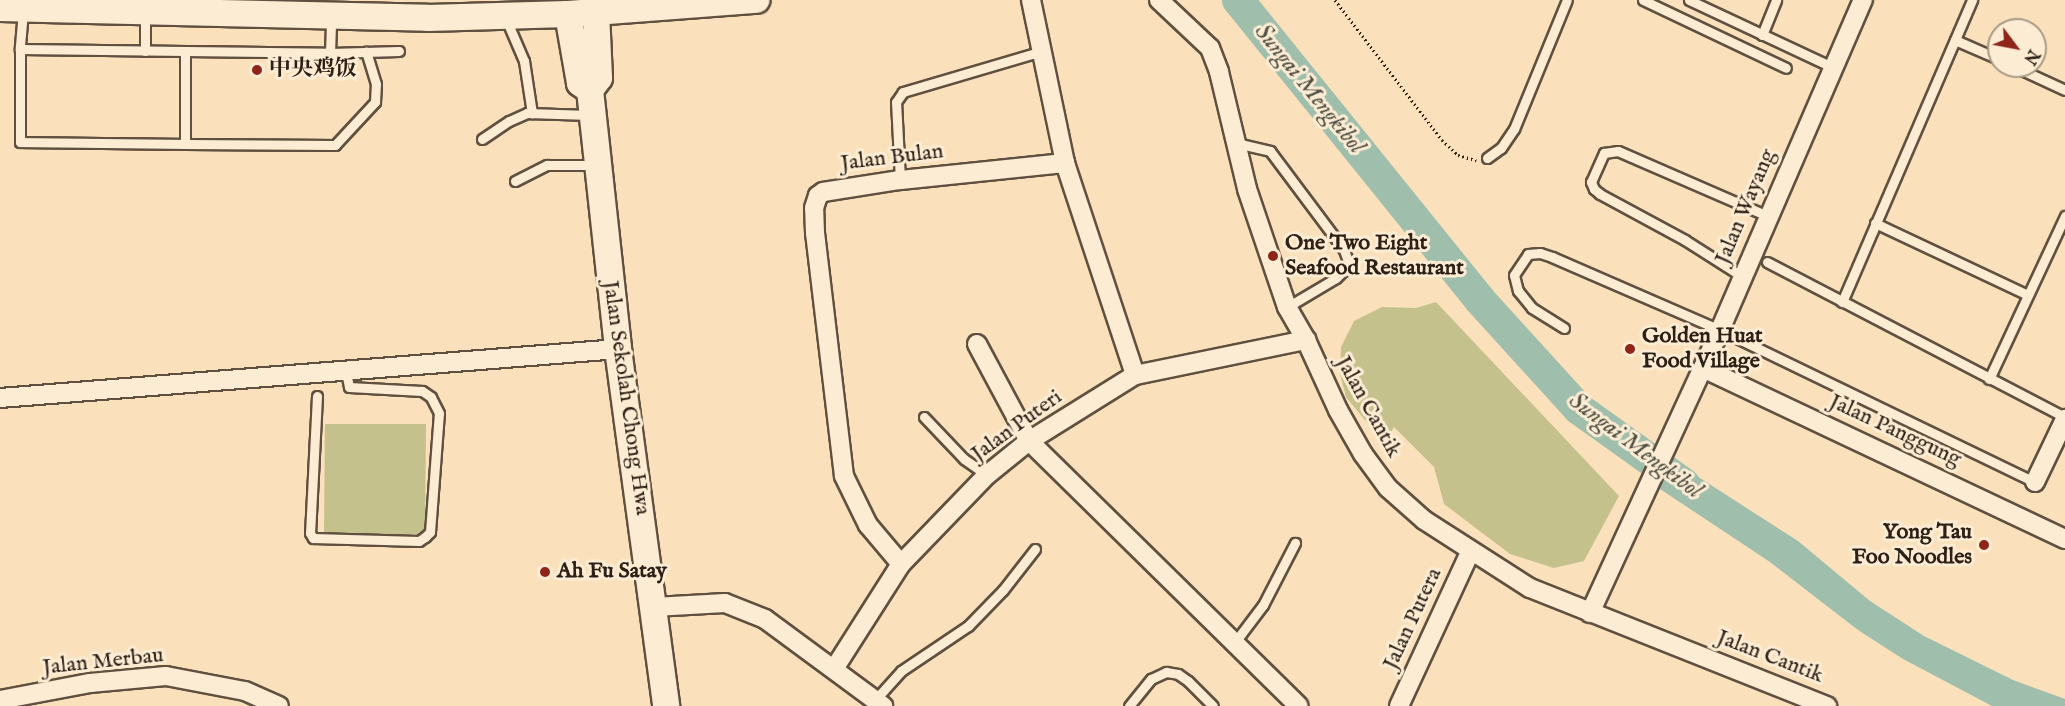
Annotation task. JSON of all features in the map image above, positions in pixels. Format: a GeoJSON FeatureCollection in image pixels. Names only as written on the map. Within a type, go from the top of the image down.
{"type":"FeatureCollection","features":[{"type":"Feature","properties":{"kind":"street"},"geometry":{"type":"LineString","coordinates":[[11,8],[331,16],[568,14],[756,0]]}},
{"type":"Feature","properties":{"kind":"street"},"geometry":{"type":"LineString","coordinates":[[1031,0],[1065,163],[1135,375]]}},
{"type":"Feature","properties":{"kind":"street","name":"Jalan Cantik"},"geometry":{"type":"LineString","coordinates":[[1159,0],[1209,48],[1219,72],[1247,189],[1287,307],[1306,340],[1338,410],[1363,454],[1388,488],[1424,520],[1470,552],[1530,588],[1820,704]]}},
{"type":"Feature","properties":{"kind":"street","name":"Jalan Wayang"},"geometry":{"type":"LineString","coordinates":[[1590,613],[1720,330],[1863,0]]}},
{"type":"Feature","properties":{"kind":"street","name":"Jalan Sekolah Chong Hwa"},"geometry":{"type":"LineString","coordinates":[[596,12],[599,78],[591,103],[597,165],[618,349],[666,706]]}},
{"type":"Feature","properties":{"kind":"street","name":"Jalan Sekolah Chong Hwa"},"geometry":{"type":"LineString","coordinates":[[568,14],[580,83],[591,103]]}},
{"type":"Feature","properties":{"kind":"street","name":"Jalan Bulan"},"geometry":{"type":"LineString","coordinates":[[901,564],[868,525],[844,476],[814,208],[818,196],[823,192],[900,180],[1065,163]]}},
{"type":"Feature","properties":{"kind":"street","name":"Jalan Puteri"},"geometry":{"type":"LineString","coordinates":[[834,669],[901,564],[987,475],[1029,441],[1135,375],[1306,340]]}},
{"type":"Feature","properties":{"kind":"street"},"geometry":{"type":"LineString","coordinates":[[977,344],[1029,441],[1299,706]]}},
{"type":"Feature","properties":{"kind":"street"},"geometry":{"type":"LineString","coordinates":[[0,398],[618,349]]}},
{"type":"Feature","properties":{"kind":"street","name":"Jalan Panggung"},"geometry":{"type":"LineString","coordinates":[[1703,368],[2065,539]]}},
{"type":"Feature","properties":{"kind":"street"},"geometry":{"type":"LineString","coordinates":[[2035,482],[2065,418]]}},
{"type":"Feature","properties":{"kind":"street","name":"Jalan Putera"},"geometry":{"type":"LineString","coordinates":[[1399,706],[1470,552]]}},
{"type":"Feature","properties":{"kind":"street"},"geometry":{"type":"LineString","coordinates":[[654,607],[725,603],[765,619],[879,703]]}},
{"type":"Feature","properties":{"kind":"street","name":"Jalan Merbau"},"geometry":{"type":"LineString","coordinates":[[8,701],[90,683],[166,676],[245,691],[279,706]]}},
{"type":"Feature","properties":{"kind":"lane"},"geometry":{"type":"LineString","coordinates":[[1487,158],[1501,148],[1514,129],[1567,0]]}},
{"type":"Feature","properties":{"kind":"lane"},"geometry":{"type":"LineString","coordinates":[[1643,0],[1786,68]]}},
{"type":"Feature","properties":{"kind":"lane"},"geometry":{"type":"LineString","coordinates":[[1689,0],[1834,68]]}},
{"type":"Feature","properties":{"kind":"lane"},"geometry":{"type":"LineString","coordinates":[[1762,35],[1776,0]]}},
{"type":"Feature","properties":{"kind":"lane"},"geometry":{"type":"LineString","coordinates":[[1842,302],[1972,0]]}},
{"type":"Feature","properties":{"kind":"lane"},"geometry":{"type":"LineString","coordinates":[[11,8],[20,49],[20,142],[336,145],[375,102],[376,84],[366,52]]}},
{"type":"Feature","properties":{"kind":"lane"},"geometry":{"type":"LineString","coordinates":[[145,11],[145,51]]}},
{"type":"Feature","properties":{"kind":"lane"},"geometry":{"type":"LineString","coordinates":[[490,14],[524,61],[532,113]]}},
{"type":"Feature","properties":{"kind":"lane"},"geometry":{"type":"LineString","coordinates":[[330,53],[331,16]]}},
{"type":"Feature","properties":{"kind":"lane"},"geometry":{"type":"LineString","coordinates":[[1955,40],[1987,55]]}},
{"type":"Feature","properties":{"kind":"lane"},"geometry":{"type":"LineString","coordinates":[[20,49],[330,53],[399,51]]}},
{"type":"Feature","properties":{"kind":"lane"},"geometry":{"type":"LineString","coordinates":[[900,180],[896,102],[903,92],[1042,51]]}},
{"type":"Feature","properties":{"kind":"lane"},"geometry":{"type":"LineString","coordinates":[[185,52],[185,144]]}},
{"type":"Feature","properties":{"kind":"lane"},"geometry":{"type":"LineString","coordinates":[[2039,78],[2065,90]]}},
{"type":"Feature","properties":{"kind":"lane"},"geometry":{"type":"LineString","coordinates":[[482,139],[509,121],[532,113],[591,103]]}},
{"type":"Feature","properties":{"kind":"lane"},"geometry":{"type":"LineString","coordinates":[[1236,143],[1270,151],[1344,250],[1348,261],[1346,269],[1336,278],[1287,307]]}},
{"type":"Feature","properties":{"kind":"lane"},"geometry":{"type":"LineString","coordinates":[[1743,277],[1685,240],[1594,189],[1591,182],[1604,153],[1618,151],[1770,217]]}},
{"type":"Feature","properties":{"kind":"lane"},"geometry":{"type":"LineString","coordinates":[[515,181],[547,165],[597,165]]}},
{"type":"Feature","properties":{"kind":"lane"},"geometry":{"type":"LineString","coordinates":[[1989,379],[2065,216]]}},
{"type":"Feature","properties":{"kind":"lane"},"geometry":{"type":"LineString","coordinates":[[1875,223],[2028,295]]}},
{"type":"Feature","properties":{"kind":"lane"},"geometry":{"type":"LineString","coordinates":[[1564,328],[1532,308],[1518,291],[1514,275],[1528,254],[1540,253],[1552,257],[1720,330],[2035,482]]}},
{"type":"Feature","properties":{"kind":"lane"},"geometry":{"type":"LineString","coordinates":[[1767,262],[2065,418]]}},
{"type":"Feature","properties":{"kind":"lane"},"geometry":{"type":"LineString","coordinates":[[317,396],[310,533],[313,538],[419,541],[425,537],[430,532],[439,413],[430,397],[422,391],[349,387],[346,371]]}},
{"type":"Feature","properties":{"kind":"lane"},"geometry":{"type":"LineString","coordinates":[[924,417],[964,459],[987,475]]}},
{"type":"Feature","properties":{"kind":"lane"},"geometry":{"type":"LineString","coordinates":[[1234,642],[1263,605],[1294,543]]}},
{"type":"Feature","properties":{"kind":"lane"},"geometry":{"type":"LineString","coordinates":[[879,703],[901,671],[968,626],[1003,590],[1035,549]]}},
{"type":"Feature","properties":{"kind":"lane"},"geometry":{"type":"LineString","coordinates":[[1129,706],[1151,679],[1166,672],[1178,674],[1188,681],[1213,706]]}},
{"type":"Feature","properties":{"kind":"path"},"geometry":{"type":"LineString","coordinates":[[1335,0],[1442,140],[1458,155],[1476,160],[1487,158]]}},
{"type":"Feature","properties":{"kind":"shaded area"},"geometry":{"type":"Polygon","coordinates":[[[1436,302],[1619,496],[1584,561],[1554,568],[1510,554],[1444,504],[1434,467],[1394,427],[1388,437],[1379,437],[1346,397],[1340,374],[1341,347],[1354,321],[1382,307],[1416,308],[1436,302]]]}},
{"type":"Feature","properties":{"kind":"shaded area"},"geometry":{"type":"Polygon","coordinates":[[[325,424],[426,424],[425,534],[324,534],[325,424]]]}},
{"type":"Feature","properties":{"kind":"shaded area","name":"Sungai Mengkibol"},"geometry":{"type":"Polygon","coordinates":[[[1672,460],[1798,541],[1870,601],[1924,636],[2013,680],[2065,699],[2065,706],[1992,706],[1903,659],[1858,630],[1770,562],[1657,487],[1672,460]]]}},
{"type":"Feature","properties":{"kind":"waterway","name":"Sungai Mengkibol"},"geometry":{"type":"LineString","coordinates":[[1238,0],[1479,299],[1579,409],[1684,484]]}},
{"type":"Feature","properties":{"kind":"place","name":"中央鸡饭"},"geometry":{"type":"Point","coordinates":[257,70]}},
{"type":"Feature","properties":{"kind":"place","name":"One Two Eight Seafood Restaurant"},"geometry":{"type":"Point","coordinates":[1273,256]}},
{"type":"Feature","properties":{"kind":"place","name":"Golden Huat Food Village"},"geometry":{"type":"Point","coordinates":[1630,349]}},
{"type":"Feature","properties":{"kind":"place","name":"Yong Tau Foo Noodles"},"geometry":{"type":"Point","coordinates":[1984,545]}},
{"type":"Feature","properties":{"kind":"place","name":"Ah Fu Satay"},"geometry":{"type":"Point","coordinates":[545,572]}}]}
